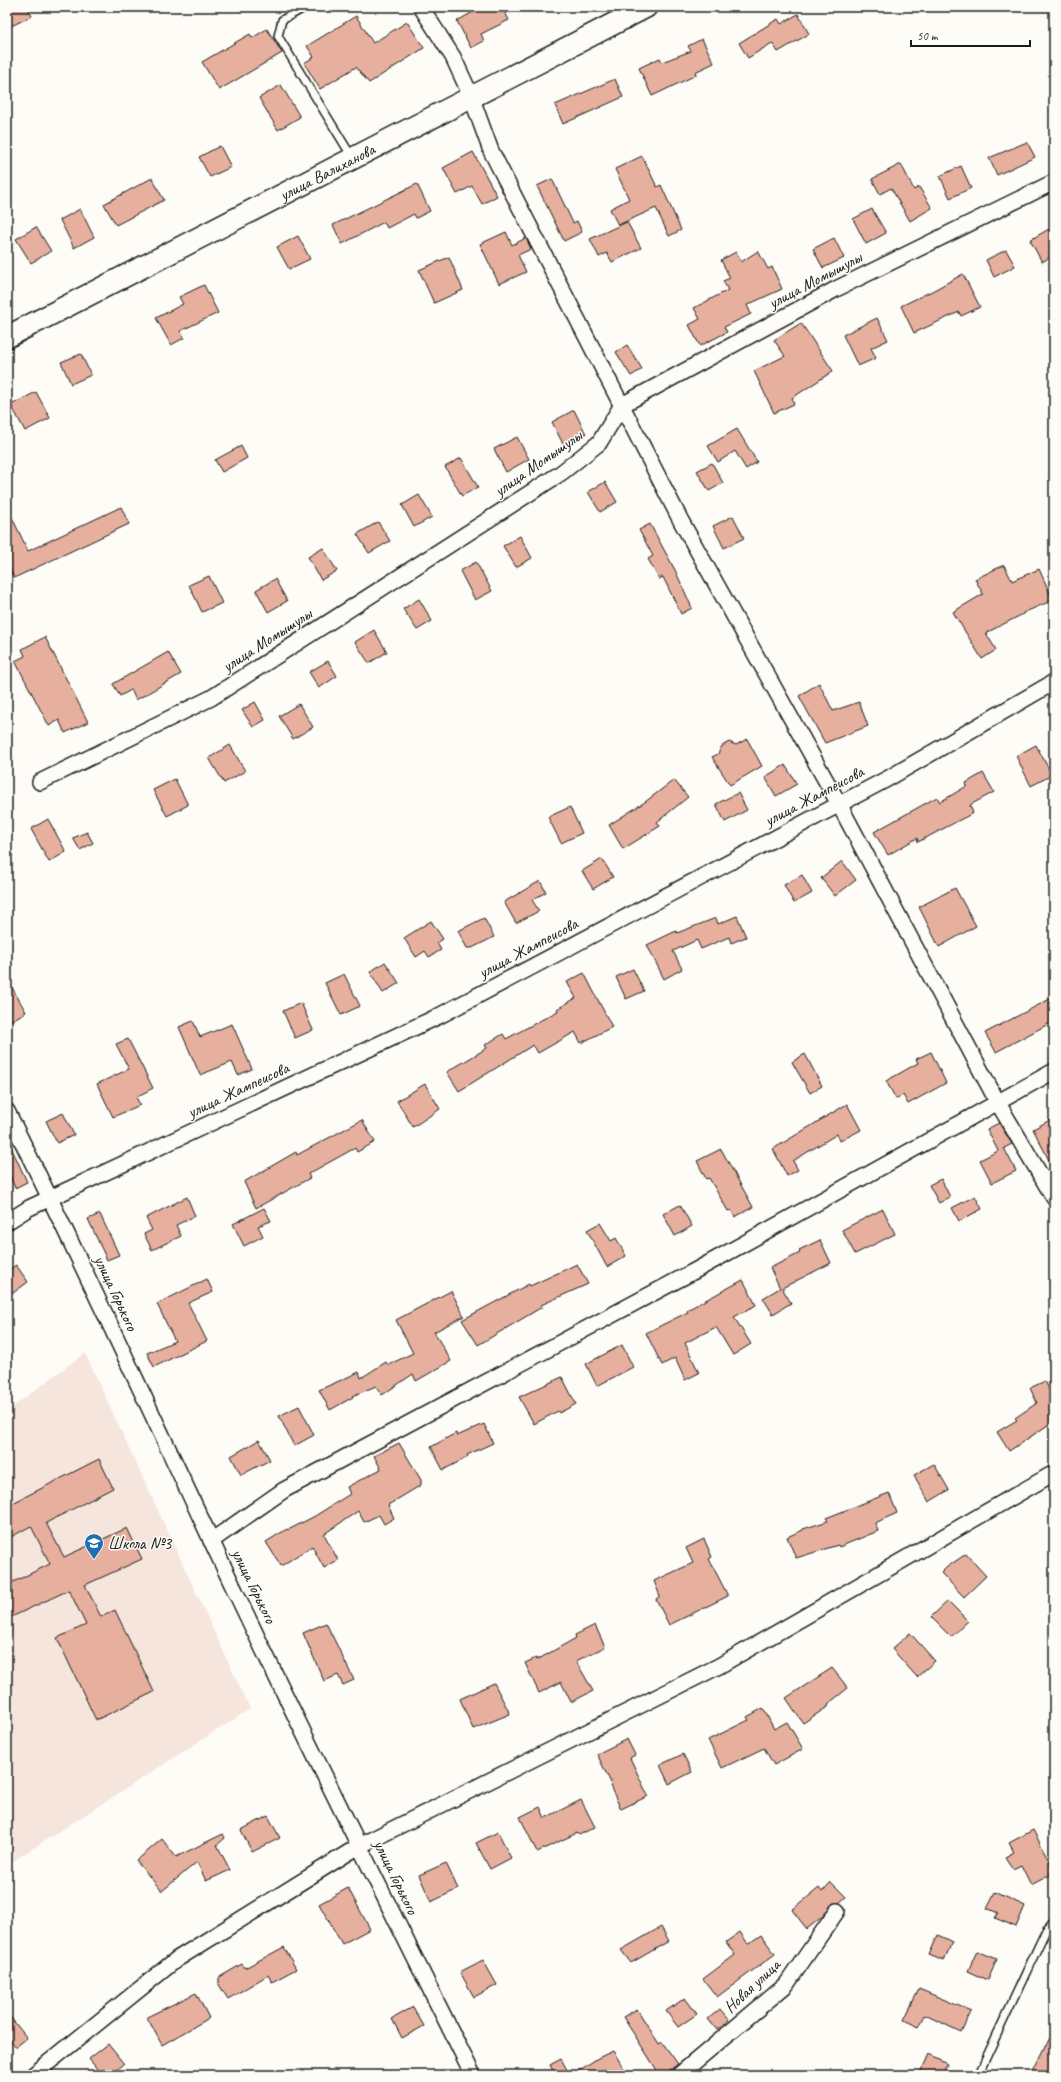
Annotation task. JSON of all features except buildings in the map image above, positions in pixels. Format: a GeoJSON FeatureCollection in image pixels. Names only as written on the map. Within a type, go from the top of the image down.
{"type":"FeatureCollection","features":[{"type":"Feature","properties":{"kind":"main road","name":"улица Валиханова"},"geometry":{"type":"LineString","coordinates":[[7,337],[471,96],[646,7]]}},
{"type":"Feature","properties":{"kind":"street"},"geometry":{"type":"LineString","coordinates":[[421,7],[453,57],[471,96],[491,151],[685,528],[839,804],[998,1102],[1054,1198]]}},
{"type":"Feature","properties":{"kind":"street","name":"улица Момышулы"},"geometry":{"type":"LineString","coordinates":[[40,782],[211,698],[561,473],[599,443],[622,405],[836,289],[1054,182]]}},
{"type":"Feature","properties":{"kind":"street","name":"улица Жампеисова"},"geometry":{"type":"LineString","coordinates":[[7,1222],[50,1198],[439,1016],[888,779],[1054,682]]}},
{"type":"Feature","properties":{"kind":"street"},"geometry":{"type":"LineString","coordinates":[[211,1541],[284,1490],[700,1268],[1054,1072]]}},
{"type":"Feature","properties":{"kind":"street","name":"улица Горького"},"geometry":{"type":"LineString","coordinates":[[7,1111],[50,1198],[211,1541],[359,1846],[473,2075]]}},
{"type":"Feature","properties":{"kind":"street"},"geometry":{"type":"LineString","coordinates":[[33,2075],[177,1959],[359,1846],[719,1666],[1054,1473]]}},
{"type":"Feature","properties":{"kind":"street","name":"Новая улица"},"geometry":{"type":"LineString","coordinates":[[679,2075],[786,1985],[837,1912]]}},
{"type":"Feature","properties":{"kind":"lane"},"geometry":{"type":"LineString","coordinates":[[304,8],[282,20],[278,36],[352,158]]}},
{"type":"Feature","properties":{"kind":"lane"},"geometry":{"type":"LineString","coordinates":[[978,2075],[1046,1930],[1054,1920]]}},
{"type":"Feature","properties":{"kind":"shaded area","name":"Школа №3"},"geometry":{"type":"Polygon","coordinates":[[[85,1353],[250,1709],[7,1865],[7,1411],[85,1353]]]}},
{"type":"Feature","properties":{"kind":"place","name":"Школа №3"},"geometry":{"type":"Point","coordinates":[94,1560]}}]}
